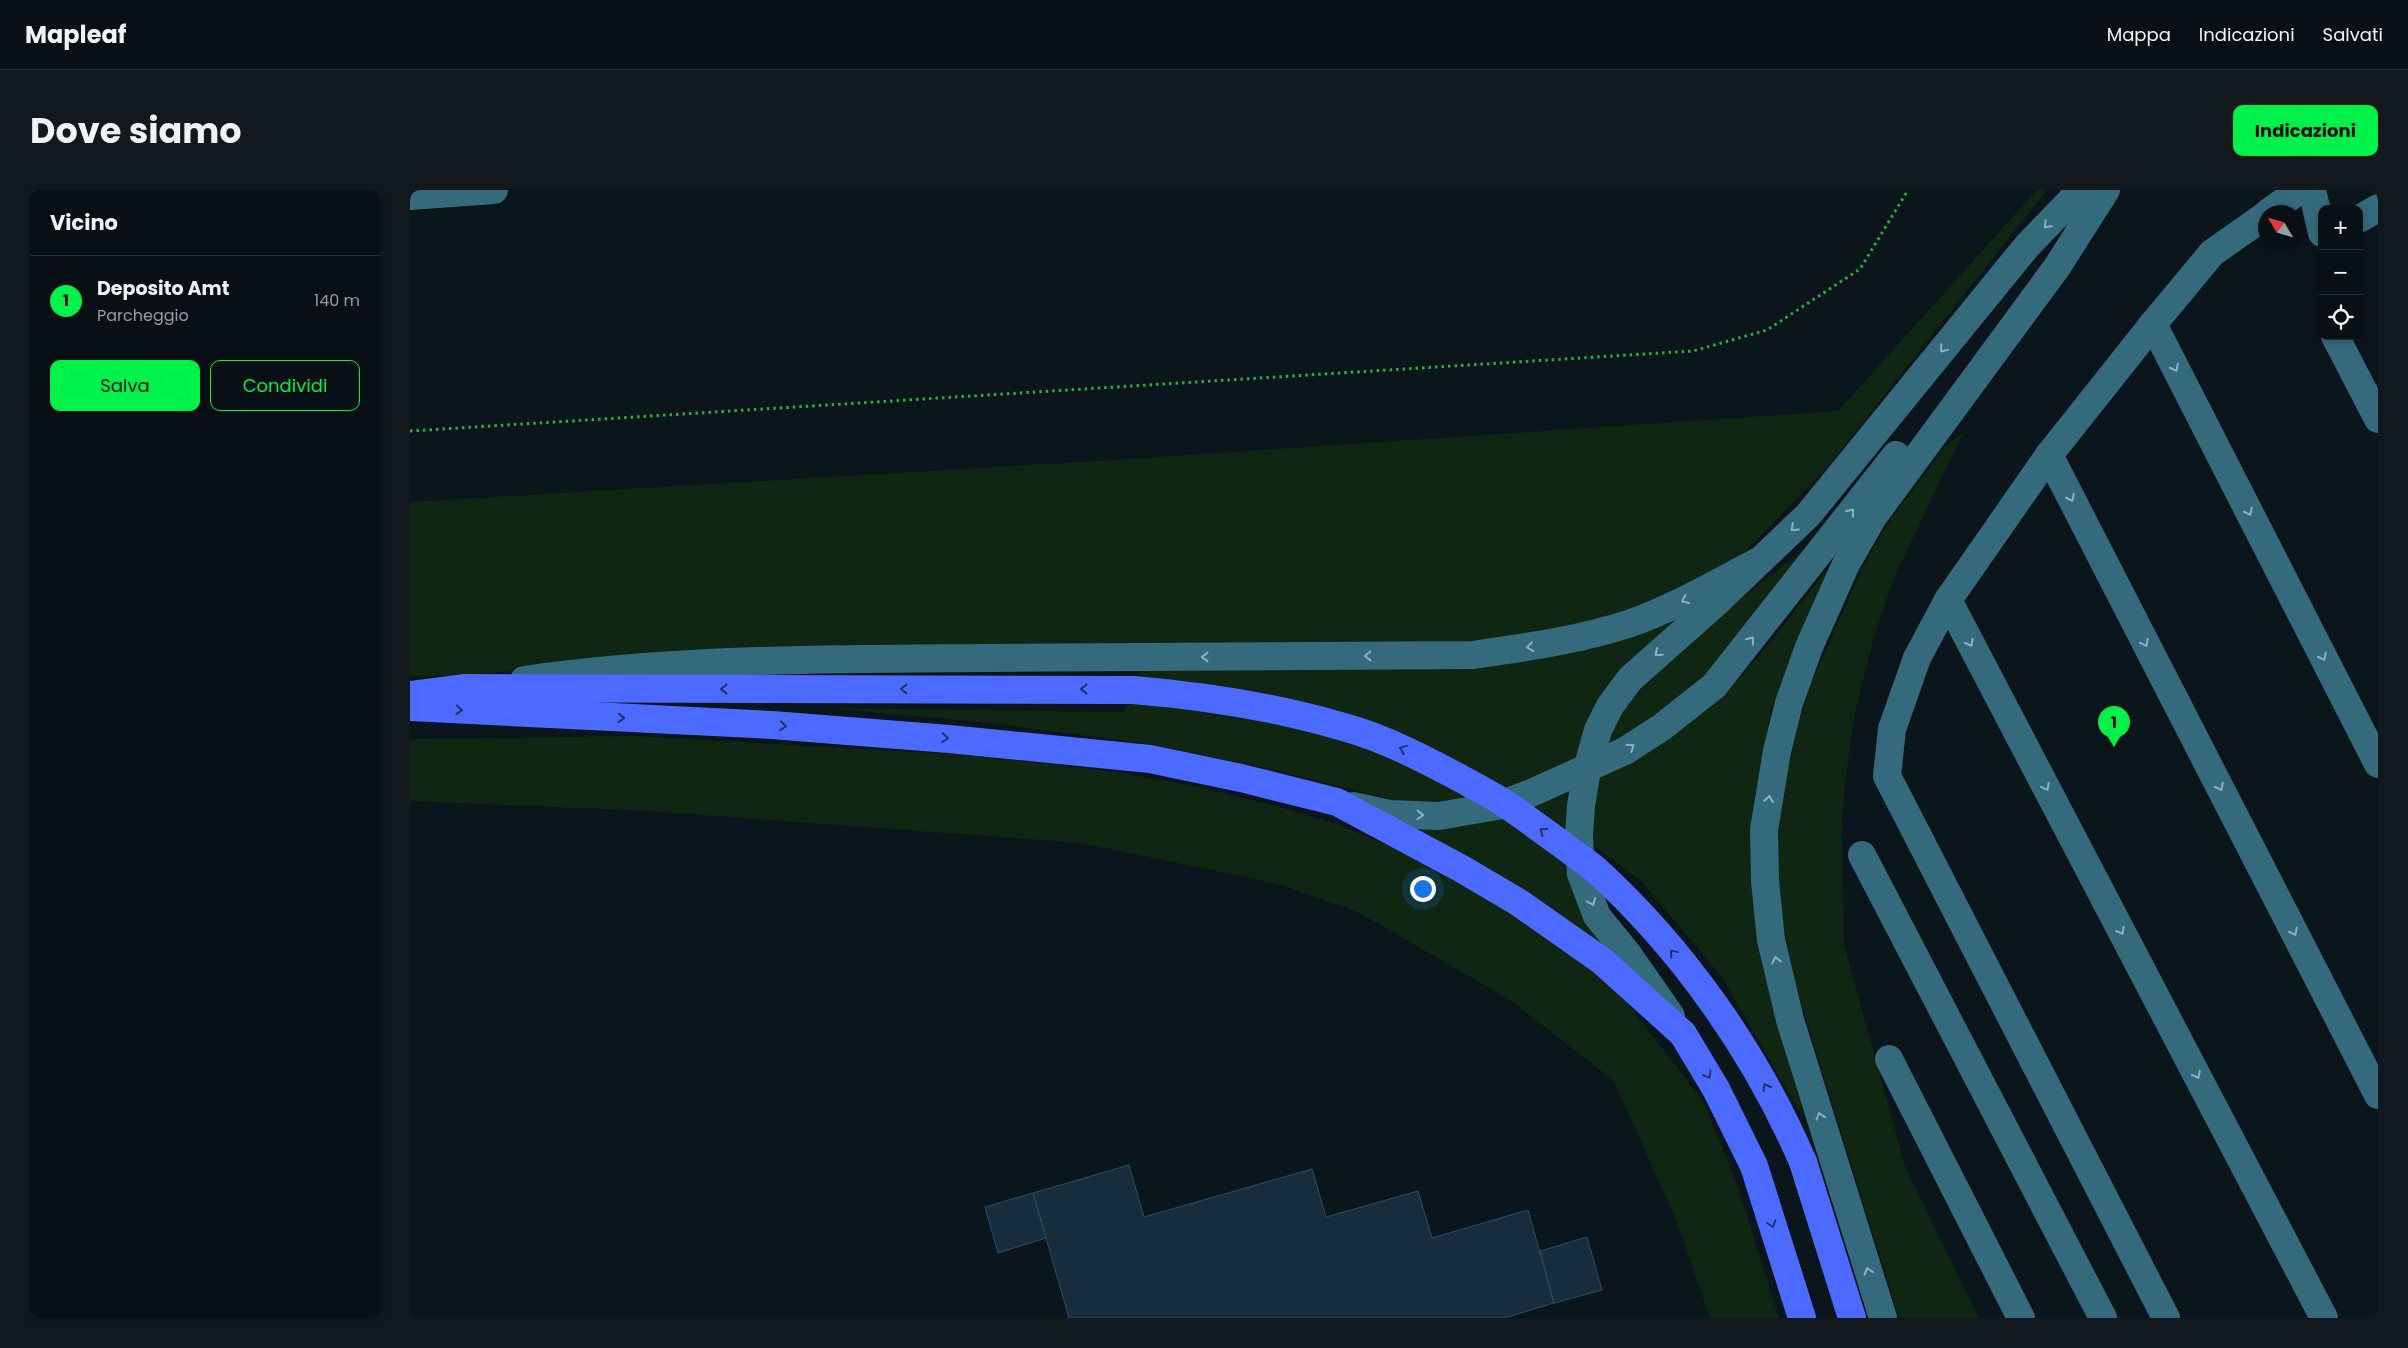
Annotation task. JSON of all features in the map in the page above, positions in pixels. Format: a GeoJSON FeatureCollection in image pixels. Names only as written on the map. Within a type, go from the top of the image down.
{"type":"FeatureCollection","features":[{"type":"Feature","properties":{"kind":"main road"},"geometry":{"type":"LineString","coordinates":[[410,695],[466,688],[1133,690],[1213,698],[1277,709],[1349,728],[1416,754],[1507,804],[1593,868],[1632,905],[1684,966],[1722,1018],[1757,1072],[1784,1119],[1803,1162],[1852,1318]]}},
{"type":"Feature","properties":{"kind":"main road"},"geometry":{"type":"LineString","coordinates":[[410,707],[772,725],[949,739],[1131,757],[1241,778],[1337,802],[1462,869],[1518,902],[1602,962],[1683,1034],[1716,1090],[1754,1166],[1802,1318]]}},
{"type":"Feature","properties":{"kind":"street"},"geometry":{"type":"LineString","coordinates":[[410,196],[494,190]]}},
{"type":"Feature","properties":{"kind":"street"},"geometry":{"type":"LineString","coordinates":[[1683,1034],[1627,953],[1597,916],[1581,874],[1578,835],[1587,769],[1598,730],[1610,706],[1630,679],[1718,601],[1808,515],[2027,246],[2081,190]]}},
{"type":"Feature","properties":{"kind":"street"},"geometry":{"type":"LineString","coordinates":[[1882,1318],[1790,1020],[1771,940],[1765,880],[1764,830],[1777,751],[1788,703],[1809,647],[1846,564],[1873,517],[2057,267],[2106,190]]}},
{"type":"Feature","properties":{"kind":"street"},"geometry":{"type":"LineString","coordinates":[[2279,205],[2300,190]]}},
{"type":"Feature","properties":{"kind":"street"},"geometry":{"type":"LineString","coordinates":[[2312,190],[2318,216]]}},
{"type":"Feature","properties":{"kind":"street"},"geometry":{"type":"LineString","coordinates":[[2363,217],[2378,208]]}},
{"type":"Feature","properties":{"kind":"street"},"geometry":{"type":"LineString","coordinates":[[2166,1318],[1887,776],[1892,729],[1917,658],[1948,600],[2049,455],[2153,324],[2212,253],[2258,221]]}},
{"type":"Feature","properties":{"kind":"street"},"geometry":{"type":"LineString","coordinates":[[1337,802],[1390,814],[1439,816],[1497,806],[1587,769],[1625,751],[1662,727],[1714,686],[1936,404],[2057,267]]}},
{"type":"Feature","properties":{"kind":"street"},"geometry":{"type":"LineString","coordinates":[[2153,324],[2378,764]]}},
{"type":"Feature","properties":{"kind":"street"},"geometry":{"type":"LineString","coordinates":[[2337,340],[2378,419]]}},
{"type":"Feature","properties":{"kind":"street"},"geometry":{"type":"LineString","coordinates":[[2049,455],[2378,1095]]}},
{"type":"Feature","properties":{"kind":"street"},"geometry":{"type":"LineString","coordinates":[[466,688],[579,672],[800,659],[1473,655],[1554,643],[1631,622],[1687,599],[1759,561]]}},
{"type":"Feature","properties":{"kind":"street"},"geometry":{"type":"LineString","coordinates":[[1948,600],[2324,1318]]}},
{"type":"Feature","properties":{"kind":"street"},"geometry":{"type":"LineString","coordinates":[[1862,855],[2103,1318]]}},
{"type":"Feature","properties":{"kind":"street"},"geometry":{"type":"LineString","coordinates":[[1889,1059],[2021,1318]]}},
{"type":"Feature","properties":{"kind":"path"},"geometry":{"type":"LineString","coordinates":[[410,431],[1693,351],[1767,330],[1860,269],[1908,190]]}},
{"type":"Feature","properties":{"kind":"green space"},"geometry":{"type":"Polygon","coordinates":[[[2037,190],[2047,190],[1830,464],[1738,559],[1678,594],[1607,621],[1481,644],[581,663],[465,676],[410,676],[410,502],[1130,459],[1838,411],[2037,190]]]}},
{"type":"Feature","properties":{"kind":"green space"},"geometry":{"type":"Polygon","coordinates":[[[1963,433],[1894,578],[1875,634],[1855,712],[1845,782],[1842,823],[1844,945],[1905,1166],[1979,1318],[1899,1318],[1792,974],[1780,905],[1776,845],[1788,756],[1811,684],[1862,568],[1885,527],[1947,444],[1963,433]]]}},
{"type":"Feature","properties":{"kind":"green space"},"geometry":{"type":"Polygon","coordinates":[[[1813,542],[1712,676],[1674,706],[1602,750],[1617,715],[1653,669],[1813,542]]]}},
{"type":"Feature","properties":{"kind":"green space"},"geometry":{"type":"Polygon","coordinates":[[[1833,562],[1770,711],[1764,754],[1765,965],[1804,1119],[1721,976],[1642,882],[1586,840],[1597,776],[1717,701],[1760,655],[1833,562]]]}},
{"type":"Feature","properties":{"kind":"green space"},"geometry":{"type":"Polygon","coordinates":[[[1679,621],[1578,763],[1463,805],[1414,805],[1278,771],[1150,744],[990,723],[826,708],[1125,712],[1140,670],[1581,649],[1679,621]]]}},
{"type":"Feature","properties":{"kind":"green space"},"geometry":{"type":"Polygon","coordinates":[[[637,736],[966,755],[1110,771],[1195,786],[1276,806],[1340,825],[1429,863],[1511,909],[1599,973],[1636,1014],[1703,1101],[1736,1181],[1779,1318],[1710,1318],[1676,1220],[1614,1081],[1510,1000],[1358,912],[1278,884],[1082,843],[648,811],[410,801],[410,739],[637,736]]]}},
{"type":"Feature","properties":{"kind":"green space"},"geometry":{"type":"Polygon","coordinates":[[[1573,784],[1572,882],[1579,910],[1606,952],[1407,828],[1573,784]]]}},
{"type":"Feature","properties":{"kind":"building"},"geometry":{"type":"Polygon","coordinates":[[[1129,1165],[1144,1217],[1312,1169],[1326,1217],[1418,1191],[1432,1238],[1528,1210],[1554,1303],[1504,1318],[1069,1318],[1033,1193],[1129,1165]]]}},
{"type":"Feature","properties":{"kind":"building"},"geometry":{"type":"Polygon","coordinates":[[[1033,1193],[1046,1238],[998,1253],[985,1207],[1033,1193]]]}},
{"type":"Feature","properties":{"kind":"building"},"geometry":{"type":"Polygon","coordinates":[[[1587,1237],[1602,1290],[1554,1303],[1540,1251],[1587,1237]]]}},
{"type":"Feature","properties":{"kind":"place","name":"Deposito Amt"},"geometry":{"type":"Point","coordinates":[2114,747]}}]}
